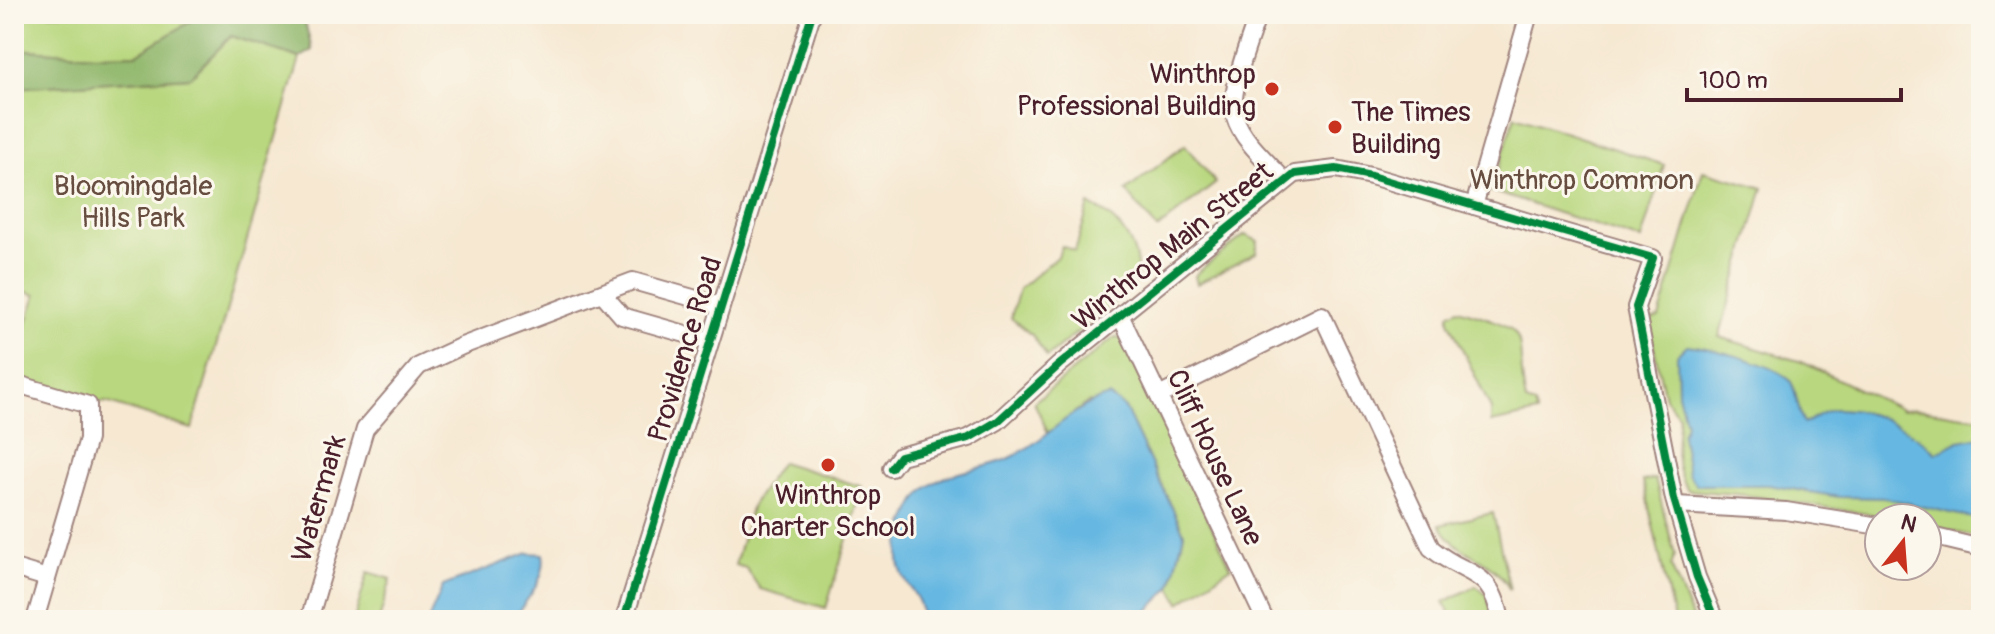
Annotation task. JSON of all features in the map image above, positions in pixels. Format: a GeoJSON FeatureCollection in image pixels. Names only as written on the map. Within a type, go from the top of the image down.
{"type":"FeatureCollection","features":[{"type":"Feature","properties":{"kind":"street","name":"Providence Road"},"geometry":{"type":"LineString","coordinates":[[786,90],[800,14]]}},
{"type":"Feature","properties":{"kind":"street","name":"Providence Road"},"geometry":{"type":"LineString","coordinates":[[624,620],[812,14]]}},
{"type":"Feature","properties":{"kind":"street"},"geometry":{"type":"LineString","coordinates":[[1258,14],[1235,91],[1235,116],[1245,136],[1285,181]]}},
{"type":"Feature","properties":{"kind":"street"},"geometry":{"type":"LineString","coordinates":[[1474,206],[1529,14]]}},
{"type":"Feature","properties":{"kind":"street","name":"Winthrop Main Street"},"geometry":{"type":"LineString","coordinates":[[891,468],[900,456],[955,443],[985,430],[1285,181],[1295,174],[1336,169],[1377,177],[1653,258],[1636,307],[1676,505]]}},
{"type":"Feature","properties":{"kind":"street","name":"Watermark"},"geometry":{"type":"LineString","coordinates":[[309,620],[365,429],[419,366],[462,346],[633,281],[721,306]]}},
{"type":"Feature","properties":{"kind":"street"},"geometry":{"type":"LineString","coordinates":[[603,294],[622,316],[710,341]]}},
{"type":"Feature","properties":{"kind":"street"},"geometry":{"type":"LineString","coordinates":[[1159,396],[1322,315],[1431,548],[1444,559],[1483,578],[1497,600],[1501,620]]}},
{"type":"Feature","properties":{"kind":"street","name":"Cliff House Lane"},"geometry":{"type":"LineString","coordinates":[[1121,317],[1265,620]]}},
{"type":"Feature","properties":{"kind":"street"},"geometry":{"type":"LineString","coordinates":[[14,383],[88,405],[88,439],[35,620]]}},
{"type":"Feature","properties":{"kind":"street"},"geometry":{"type":"LineString","coordinates":[[1715,620],[1697,577],[1676,505],[1786,511],[1863,523]]}},
{"type":"Feature","properties":{"kind":"street"},"geometry":{"type":"LineString","coordinates":[[1943,539],[1981,548]]}},
{"type":"Feature","properties":{"kind":"street"},"geometry":{"type":"LineString","coordinates":[[14,568],[47,578]]}},
{"type":"Feature","properties":{"kind":"green space"},"geometry":{"type":"Polygon","coordinates":[[[14,14],[203,14],[137,54],[97,55],[14,49],[14,14]]]}},
{"type":"Feature","properties":{"kind":"green space"},"geometry":{"type":"Polygon","coordinates":[[[203,14],[303,14],[312,50],[300,58],[231,36],[191,77],[14,88],[14,49],[96,55],[137,54],[203,14]]]}},
{"type":"Feature","properties":{"kind":"green space","name":"Bloomingdale Hills Park"},"geometry":{"type":"Polygon","coordinates":[[[231,36],[300,58],[192,429],[106,402],[88,405],[14,383],[14,362],[36,295],[14,288],[14,88],[191,77],[231,36]]]}},
{"type":"Feature","properties":{"kind":"green space","name":"Winthrop Common"},"geometry":{"type":"Polygon","coordinates":[[[1515,116],[1664,165],[1641,240],[1491,191],[1515,116]]]}},
{"type":"Feature","properties":{"kind":"green space"},"geometry":{"type":"Polygon","coordinates":[[[1185,145],[1216,183],[1157,229],[1126,191],[1185,145]]]}},
{"type":"Feature","properties":{"kind":"green space"},"geometry":{"type":"Polygon","coordinates":[[[1703,171],[1763,188],[1719,337],[1802,362],[1902,410],[1981,417],[1981,538],[1943,530],[1943,502],[1863,502],[1863,513],[1745,495],[1688,490],[1677,464],[1679,416],[1665,398],[1648,320],[1659,318],[1703,171]]]}},
{"type":"Feature","properties":{"kind":"green space"},"geometry":{"type":"Polygon","coordinates":[[[1089,205],[1111,218],[1128,238],[1137,263],[1137,275],[1133,287],[1047,357],[1033,336],[1011,318],[1019,289],[1058,256],[1062,246],[1075,251],[1089,205]]]}},
{"type":"Feature","properties":{"kind":"green space"},"geometry":{"type":"Polygon","coordinates":[[[1245,235],[1258,241],[1256,253],[1197,284],[1195,276],[1199,271],[1245,235]]]}},
{"type":"Feature","properties":{"kind":"green space"},"geometry":{"type":"Polygon","coordinates":[[[1458,309],[1512,330],[1520,348],[1526,402],[1535,405],[1537,413],[1491,423],[1491,409],[1449,321],[1449,314],[1458,309]]]}},
{"type":"Feature","properties":{"kind":"green space"},"geometry":{"type":"Polygon","coordinates":[[[1115,337],[1123,339],[1231,567],[1180,603],[1171,587],[1184,533],[1125,408],[1088,402],[1048,433],[1034,402],[1115,337]]]}},
{"type":"Feature","properties":{"kind":"green space"},"geometry":{"type":"Polygon","coordinates":[[[781,462],[863,487],[826,608],[760,589],[746,568],[735,565],[752,505],[781,462]]]}},
{"type":"Feature","properties":{"kind":"green space"},"geometry":{"type":"Polygon","coordinates":[[[1655,479],[1675,555],[1671,566],[1693,620],[1674,620],[1643,481],[1655,479]]]}},
{"type":"Feature","properties":{"kind":"green space"},"geometry":{"type":"Polygon","coordinates":[[[1493,513],[1510,590],[1493,569],[1456,544],[1440,525],[1493,513]]]}},
{"type":"Feature","properties":{"kind":"green space"},"geometry":{"type":"Polygon","coordinates":[[[368,572],[391,579],[379,620],[354,620],[368,572]]]}},
{"type":"Feature","properties":{"kind":"green space"},"geometry":{"type":"Polygon","coordinates":[[[1476,586],[1487,595],[1492,615],[1488,620],[1453,620],[1444,602],[1476,586]]]}},
{"type":"Feature","properties":{"kind":"water"},"geometry":{"type":"Polygon","coordinates":[[[1687,345],[1743,358],[1773,369],[1791,382],[1804,424],[1834,409],[1866,413],[1904,429],[1936,453],[1959,441],[1981,437],[1981,520],[1943,511],[1943,502],[1839,497],[1768,485],[1696,485],[1688,474],[1682,435],[1686,423],[1678,394],[1677,355],[1687,345]]]}},
{"type":"Feature","properties":{"kind":"water"},"geometry":{"type":"Polygon","coordinates":[[[1109,396],[1125,408],[1184,533],[1171,587],[1139,620],[921,620],[919,603],[902,573],[899,553],[908,516],[923,491],[948,477],[1010,458],[1082,408],[1109,396]]]}},
{"type":"Feature","properties":{"kind":"water"},"geometry":{"type":"Polygon","coordinates":[[[528,553],[543,554],[542,572],[513,620],[428,620],[443,586],[528,553]]]}},
{"type":"Feature","properties":{"kind":"cycle path"},"geometry":{"type":"LineString","coordinates":[[624,620],[812,14]]}},
{"type":"Feature","properties":{"kind":"cycle path"},"geometry":{"type":"LineString","coordinates":[[891,468],[900,456],[969,438],[998,421],[1059,365],[1295,174],[1336,169],[1371,176],[1653,258],[1636,307],[1674,499],[1697,577],[1715,620]]}},
{"type":"Feature","properties":{"kind":"place","name":"Winthrop Professional Building"},"geometry":{"type":"Point","coordinates":[1272,89]}},
{"type":"Feature","properties":{"kind":"place","name":"The Times Building"},"geometry":{"type":"Point","coordinates":[1335,127]}},
{"type":"Feature","properties":{"kind":"place","name":"Winthrop Charter School"},"geometry":{"type":"Point","coordinates":[828,465]}}]}
